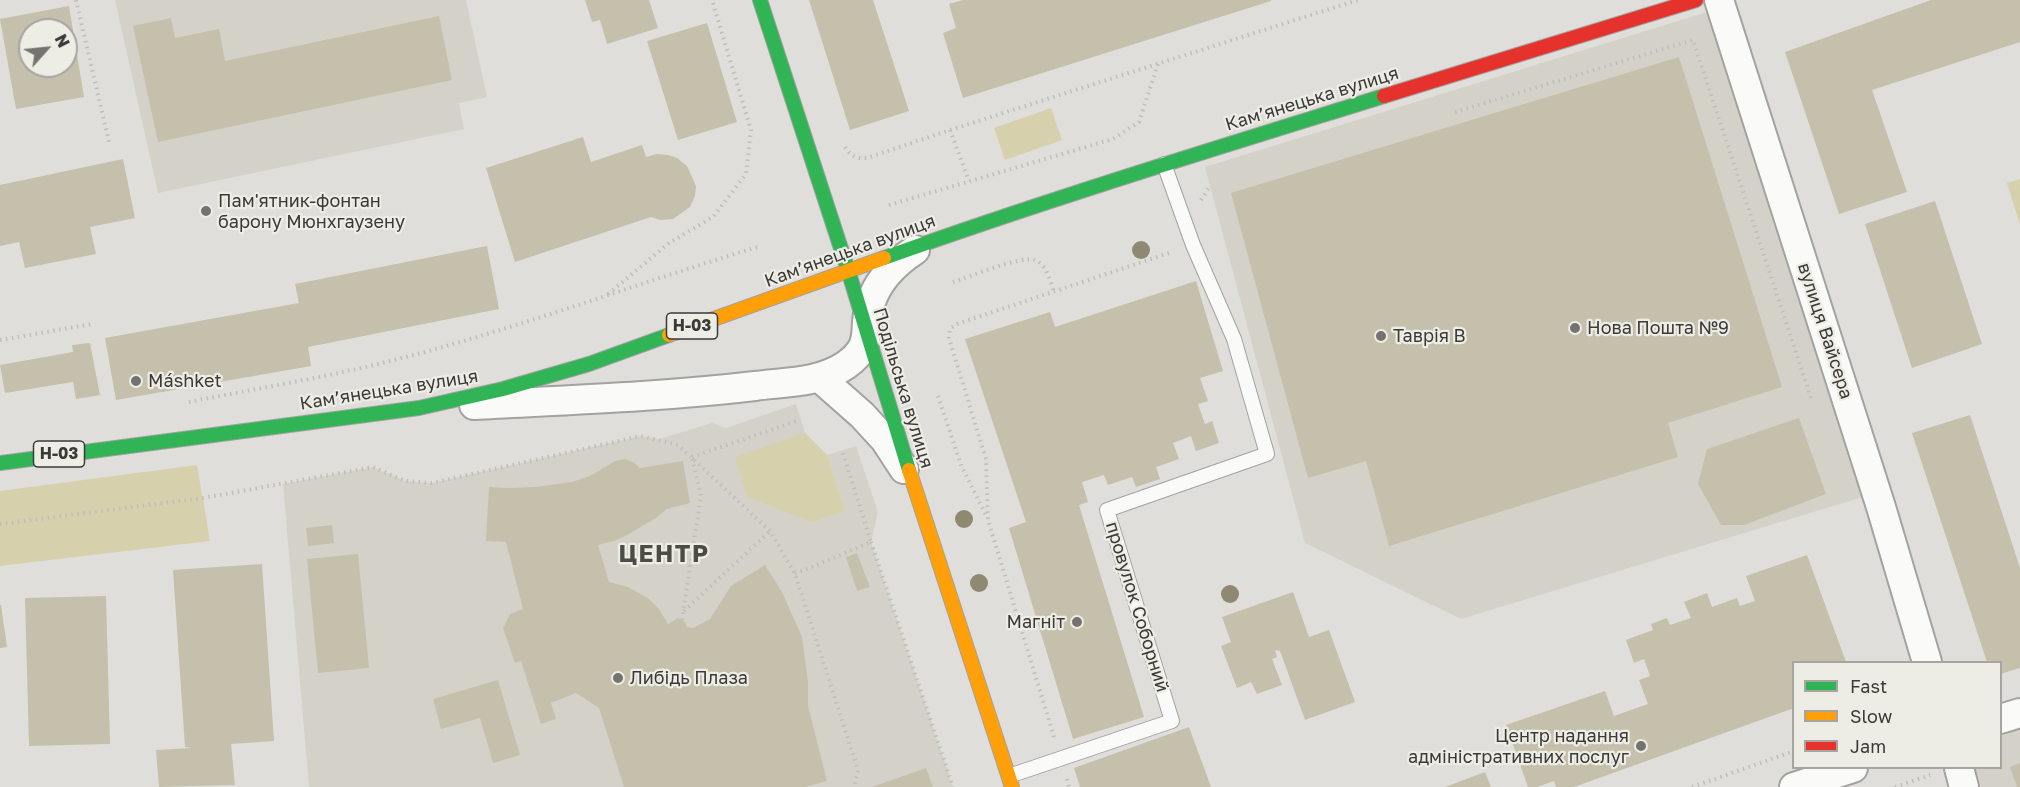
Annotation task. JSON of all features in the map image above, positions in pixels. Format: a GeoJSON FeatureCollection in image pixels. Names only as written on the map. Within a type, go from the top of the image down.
{"type":"FeatureCollection","features":[{"type":"Feature","properties":{"kind":"main road","name":"Подільська вулиця"},"geometry":{"type":"LineString","coordinates":[[760,0],[1010,782]]}},
{"type":"Feature","properties":{"kind":"main road","name":"Камʼянецька вулиця"},"geometry":{"type":"LineString","coordinates":[[0,463],[419,408],[503,389],[589,364],[933,240],[1164,164],[1696,0]]}},
{"type":"Feature","properties":{"kind":"street","name":"вулиця Вайсера"},"geometry":{"type":"LineString","coordinates":[[1719,0],[1881,507],[1927,661]]}},
{"type":"Feature","properties":{"kind":"street"},"geometry":{"type":"LineString","coordinates":[[419,408],[623,399],[698,393],[820,378],[848,363],[863,348],[868,334],[870,305],[882,280],[896,264],[933,240]]}},
{"type":"Feature","properties":{"kind":"street"},"geometry":{"type":"LineString","coordinates":[[820,378],[885,440],[904,469],[919,503]]}},
{"type":"Feature","properties":{"kind":"street"},"geometry":{"type":"LineString","coordinates":[[2002,719],[2020,712]]}},
{"type":"Feature","properties":{"kind":"street"},"geometry":{"type":"LineString","coordinates":[[1794,787],[1850,769]]}},
{"type":"Feature","properties":{"kind":"street"},"geometry":{"type":"LineString","coordinates":[[1959,769],[1964,787]]}},
{"type":"Feature","properties":{"kind":"lane","name":"провулок Соборний"},"geometry":{"type":"LineString","coordinates":[[1010,782],[1060,758],[1172,721],[1107,510],[1267,454],[1234,339],[1193,245],[1164,164]]}},
{"type":"Feature","properties":{"kind":"path"},"geometry":{"type":"LineString","coordinates":[[76,0],[109,142]]}},
{"type":"Feature","properties":{"kind":"path"},"geometry":{"type":"LineString","coordinates":[[605,296],[652,256],[713,217],[746,174],[752,130],[712,0]]}},
{"type":"Feature","properties":{"kind":"path"},"geometry":{"type":"LineString","coordinates":[[847,152],[858,159],[867,158],[1358,0]]}},
{"type":"Feature","properties":{"kind":"path"},"geometry":{"type":"LineString","coordinates":[[1445,115],[1693,40],[1813,405]]}},
{"type":"Feature","properties":{"kind":"path"},"geometry":{"type":"LineString","coordinates":[[890,205],[1113,139],[1139,122],[1158,64]]}},
{"type":"Feature","properties":{"kind":"path"},"geometry":{"type":"LineString","coordinates":[[950,130],[969,181]]}},
{"type":"Feature","properties":{"kind":"path"},"geometry":{"type":"LineString","coordinates":[[988,520],[986,459],[949,338],[950,328],[1209,238],[1201,199],[1208,186],[1220,183]]}},
{"type":"Feature","properties":{"kind":"path"},"geometry":{"type":"LineString","coordinates":[[181,404],[398,359],[520,324],[680,270],[758,247]]}},
{"type":"Feature","properties":{"kind":"path"},"geometry":{"type":"LineString","coordinates":[[953,282],[1019,260],[1034,260],[1042,265],[1054,292]]}},
{"type":"Feature","properties":{"kind":"path"},"geometry":{"type":"LineString","coordinates":[[0,340],[93,324]]}},
{"type":"Feature","properties":{"kind":"path"},"geometry":{"type":"LineString","coordinates":[[938,396],[961,465],[988,520],[1069,787]]}},
{"type":"Feature","properties":{"kind":"path"},"geometry":{"type":"LineString","coordinates":[[692,457],[801,420]]}},
{"type":"Feature","properties":{"kind":"path"},"geometry":{"type":"LineString","coordinates":[[0,524],[203,498],[373,467],[405,481],[432,483],[641,436],[659,439],[678,445],[770,531],[795,574],[858,770],[854,787]]}},
{"type":"Feature","properties":{"kind":"path"},"geometry":{"type":"LineString","coordinates":[[842,450],[953,787]]}},
{"type":"Feature","properties":{"kind":"path"},"geometry":{"type":"LineString","coordinates":[[682,620],[701,496],[692,457]]}},
{"type":"Feature","properties":{"kind":"path"},"geometry":{"type":"LineString","coordinates":[[683,611],[770,531]]}},
{"type":"Feature","properties":{"kind":"path"},"geometry":{"type":"LineString","coordinates":[[795,574],[871,542]]}},
{"type":"Feature","properties":{"kind":"path"},"geometry":{"type":"LineString","coordinates":[[1692,787],[1792,752]]}},
{"type":"Feature","properties":{"kind":"path"},"geometry":{"type":"LineString","coordinates":[[1895,787],[1930,774]]}},
{"type":"Feature","properties":{"kind":"shaded area"},"geometry":{"type":"Polygon","coordinates":[[[115,0],[466,0],[487,97],[459,103],[464,129],[158,193],[115,0]]]}},
{"type":"Feature","properties":{"kind":"shaded area"},"geometry":{"type":"Polygon","coordinates":[[[1707,12],[1863,497],[1461,619],[1305,543],[1205,167],[1707,12]]]}},
{"type":"Feature","properties":{"kind":"shaded area"},"geometry":{"type":"Polygon","coordinates":[[[1051,108],[1062,140],[1005,160],[994,128],[1051,108]]]}},
{"type":"Feature","properties":{"kind":"shaded area"},"geometry":{"type":"Polygon","coordinates":[[[2020,179],[2020,225],[2007,183],[2020,179]]]}},
{"type":"Feature","properties":{"kind":"shaded area"},"geometry":{"type":"Polygon","coordinates":[[[796,404],[805,433],[827,455],[856,446],[878,512],[871,542],[953,787],[309,787],[283,484],[373,467],[405,481],[432,483],[641,436],[659,439],[712,423],[726,428],[796,404]]]}},
{"type":"Feature","properties":{"kind":"shaded area"},"geometry":{"type":"Polygon","coordinates":[[[805,433],[827,455],[845,511],[812,522],[747,497],[735,457],[805,433]]]}},
{"type":"Feature","properties":{"kind":"shaded area"},"geometry":{"type":"Polygon","coordinates":[[[197,465],[210,541],[0,566],[0,491],[197,465]]]}},
{"type":"Feature","properties":{"kind":"shaded area"},"geometry":{"type":"Polygon","coordinates":[[[2020,728],[2020,787],[1981,787],[1975,769],[2002,769],[2002,734],[2020,728]]]}},
{"type":"Feature","properties":{"kind":"building"},"geometry":{"type":"Polygon","coordinates":[[[585,0],[649,0],[658,28],[607,44],[600,20],[592,22],[585,0]]]}},
{"type":"Feature","properties":{"kind":"building"},"geometry":{"type":"Polygon","coordinates":[[[809,0],[873,0],[909,111],[850,130],[809,0]]]}},
{"type":"Feature","properties":{"kind":"building"},"geometry":{"type":"Polygon","coordinates":[[[963,0],[1271,1],[963,98],[943,33],[956,28],[949,4],[963,0]]]}},
{"type":"Feature","properties":{"kind":"building"},"geometry":{"type":"Polygon","coordinates":[[[1931,0],[2020,0],[2020,42],[1872,90],[1907,192],[1839,214],[1785,52],[1931,0]]]}},
{"type":"Feature","properties":{"kind":"building"},"geometry":{"type":"Polygon","coordinates":[[[69,6],[71,18],[18,18],[18,78],[78,78],[78,61],[84,97],[16,109],[0,19],[69,6]]]}},
{"type":"Feature","properties":{"kind":"building"},"geometry":{"type":"Polygon","coordinates":[[[439,16],[452,80],[158,142],[133,26],[171,18],[175,38],[219,29],[225,61],[439,16]]]}},
{"type":"Feature","properties":{"kind":"building"},"geometry":{"type":"Polygon","coordinates":[[[707,23],[737,122],[678,140],[647,41],[707,23]]]}},
{"type":"Feature","properties":{"kind":"building"},"geometry":{"type":"Polygon","coordinates":[[[1679,57],[1782,387],[1668,423],[1678,457],[1389,546],[1366,461],[1308,478],[1231,193],[1679,57]]]}},
{"type":"Feature","properties":{"kind":"building"},"geometry":{"type":"Polygon","coordinates":[[[583,137],[591,162],[642,145],[646,157],[657,154],[677,158],[687,166],[696,186],[690,207],[673,219],[660,220],[651,217],[515,262],[486,168],[583,137]]]}},
{"type":"Feature","properties":{"kind":"building"},"geometry":{"type":"Polygon","coordinates":[[[123,159],[135,218],[90,227],[96,254],[25,268],[19,242],[0,246],[0,185],[123,159]]]}},
{"type":"Feature","properties":{"kind":"building"},"geometry":{"type":"Polygon","coordinates":[[[1935,201],[1982,344],[1912,368],[1865,224],[1935,201]]]}},
{"type":"Feature","properties":{"kind":"building"},"geometry":{"type":"Polygon","coordinates":[[[487,246],[499,309],[308,347],[311,366],[116,400],[105,338],[299,303],[295,284],[487,246]]]}},
{"type":"Feature","properties":{"kind":"building"},"geometry":{"type":"Polygon","coordinates":[[[1196,281],[1223,371],[1200,378],[1208,401],[1198,404],[1205,424],[1212,421],[1219,443],[1196,451],[1191,436],[1173,443],[1179,459],[1156,467],[1160,479],[1136,487],[1132,477],[1108,485],[1104,475],[1082,482],[1088,502],[1079,505],[1144,717],[1073,739],[1009,528],[1026,522],[965,339],[1050,312],[1055,327],[1196,281]]]}},
{"type":"Feature","properties":{"kind":"building"},"geometry":{"type":"Polygon","coordinates":[[[90,343],[100,395],[76,399],[73,382],[5,393],[0,365],[73,352],[72,345],[90,343]]]}},
{"type":"Feature","properties":{"kind":"building"},"geometry":{"type":"Polygon","coordinates":[[[1970,415],[2020,568],[2020,668],[2002,673],[2002,661],[1987,661],[1912,433],[1970,415]]]}},
{"type":"Feature","properties":{"kind":"building"},"geometry":{"type":"Polygon","coordinates":[[[1799,418],[1826,494],[1744,525],[1721,525],[1698,484],[1707,449],[1799,418]]]}},
{"type":"Feature","properties":{"kind":"building"},"geometry":{"type":"Polygon","coordinates":[[[625,459],[640,468],[683,461],[690,503],[667,509],[627,535],[598,545],[609,582],[628,587],[649,599],[659,609],[668,624],[678,618],[685,622],[687,627],[693,628],[710,619],[731,586],[765,565],[782,592],[802,637],[808,682],[808,706],[827,781],[805,787],[624,787],[599,708],[576,693],[551,703],[556,719],[541,724],[521,661],[515,663],[503,628],[510,614],[523,609],[506,542],[486,541],[489,487],[535,487],[572,482],[590,476],[615,461],[625,459]]]}},
{"type":"Feature","properties":{"kind":"building"},"geometry":{"type":"Polygon","coordinates":[[[332,525],[334,543],[308,546],[306,528],[332,525]]]}},
{"type":"Feature","properties":{"kind":"building"},"geometry":{"type":"Polygon","coordinates":[[[857,553],[870,587],[857,591],[846,557],[857,553]]]}},
{"type":"Feature","properties":{"kind":"building"},"geometry":{"type":"Polygon","coordinates":[[[358,554],[369,668],[318,673],[307,559],[358,554]]]}},
{"type":"Feature","properties":{"kind":"building"},"geometry":{"type":"Polygon","coordinates":[[[1807,555],[1846,661],[1792,661],[1792,709],[1574,787],[1556,787],[1554,781],[1537,787],[1528,787],[1506,725],[1605,691],[1614,716],[1648,704],[1639,680],[1650,676],[1644,659],[1634,663],[1626,640],[1653,630],[1651,624],[1667,618],[1670,625],[1691,618],[1684,602],[1707,593],[1712,607],[1737,598],[1740,606],[1755,601],[1746,576],[1807,555]]]}},
{"type":"Feature","properties":{"kind":"building"},"geometry":{"type":"Polygon","coordinates":[[[262,564],[274,741],[231,744],[235,785],[159,787],[156,750],[192,748],[185,747],[173,570],[262,564]]]}},
{"type":"Feature","properties":{"kind":"building"},"geometry":{"type":"Polygon","coordinates":[[[1293,592],[1309,637],[1329,630],[1355,702],[1305,720],[1280,651],[1275,650],[1277,657],[1272,659],[1282,685],[1257,694],[1251,682],[1237,688],[1221,646],[1231,642],[1222,617],[1293,592]]]}},
{"type":"Feature","properties":{"kind":"building"},"geometry":{"type":"Polygon","coordinates":[[[106,596],[110,744],[29,746],[25,598],[106,596]]]}},
{"type":"Feature","properties":{"kind":"building"},"geometry":{"type":"Polygon","coordinates":[[[0,605],[7,647],[0,648],[0,605]]]}},
{"type":"Feature","properties":{"kind":"building"},"geometry":{"type":"Polygon","coordinates":[[[498,680],[520,755],[493,763],[480,718],[441,729],[433,699],[498,680]]]}},
{"type":"Feature","properties":{"kind":"building"},"geometry":{"type":"Polygon","coordinates":[[[1189,727],[1211,787],[1080,787],[1074,768],[1189,727]]]}},
{"type":"Feature","properties":{"kind":"building"},"geometry":{"type":"Polygon","coordinates":[[[2020,763],[2020,787],[2017,787],[2010,767],[2020,763]]]}},
{"type":"Feature","properties":{"kind":"building"},"geometry":{"type":"Polygon","coordinates":[[[926,768],[933,787],[872,787],[926,768]]]}},
{"type":"Feature","properties":{"kind":"building"},"geometry":{"type":"Polygon","coordinates":[[[1485,772],[1491,787],[1445,787],[1485,772]]]}},
{"type":"Feature","properties":{"kind":"traffic: fast"},"geometry":{"type":"LineString","coordinates":[[760,0],[848,270],[909,470]]}},
{"type":"Feature","properties":{"kind":"traffic: fast"},"geometry":{"type":"LineString","coordinates":[[884,258],[1071,195],[1384,96]]}},
{"type":"Feature","properties":{"kind":"traffic: fast"},"geometry":{"type":"LineString","coordinates":[[0,463],[419,408],[503,389],[589,364],[669,335]]}},
{"type":"Feature","properties":{"kind":"traffic: slow"},"geometry":{"type":"LineString","coordinates":[[669,335],[884,258]]}},
{"type":"Feature","properties":{"kind":"traffic: slow"},"geometry":{"type":"LineString","coordinates":[[909,470],[1012,787]]}},
{"type":"Feature","properties":{"kind":"traffic: jam"},"geometry":{"type":"LineString","coordinates":[[1384,96],[1696,0]]}},
{"type":"Feature","properties":{"kind":"place","name":"Пам'ятник-фонтан барону Мюнхгаузену"},"geometry":{"type":"Point","coordinates":[206,211]}},
{"type":"Feature","properties":{"kind":"place","name":"Нова Пошта №9"},"geometry":{"type":"Point","coordinates":[1575,328]}},
{"type":"Feature","properties":{"kind":"place","name":"Таврія В"},"geometry":{"type":"Point","coordinates":[1381,336]}},
{"type":"Feature","properties":{"kind":"place","name":"Mа́shket"},"geometry":{"type":"Point","coordinates":[136,381]}},
{"type":"Feature","properties":{"kind":"place","name":"Магніт"},"geometry":{"type":"Point","coordinates":[1077,622]}},
{"type":"Feature","properties":{"kind":"place","name":"Либідь Плаза"},"geometry":{"type":"Point","coordinates":[618,678]}},
{"type":"Feature","properties":{"kind":"place","name":"Центр надання адміністративних послуг"},"geometry":{"type":"Point","coordinates":[1641,746]}},
{"type":"Feature","properties":{"kind":"district","name":"ЦЕНТР"},"geometry":{"type":"Point","coordinates":[664,554]}}]}
